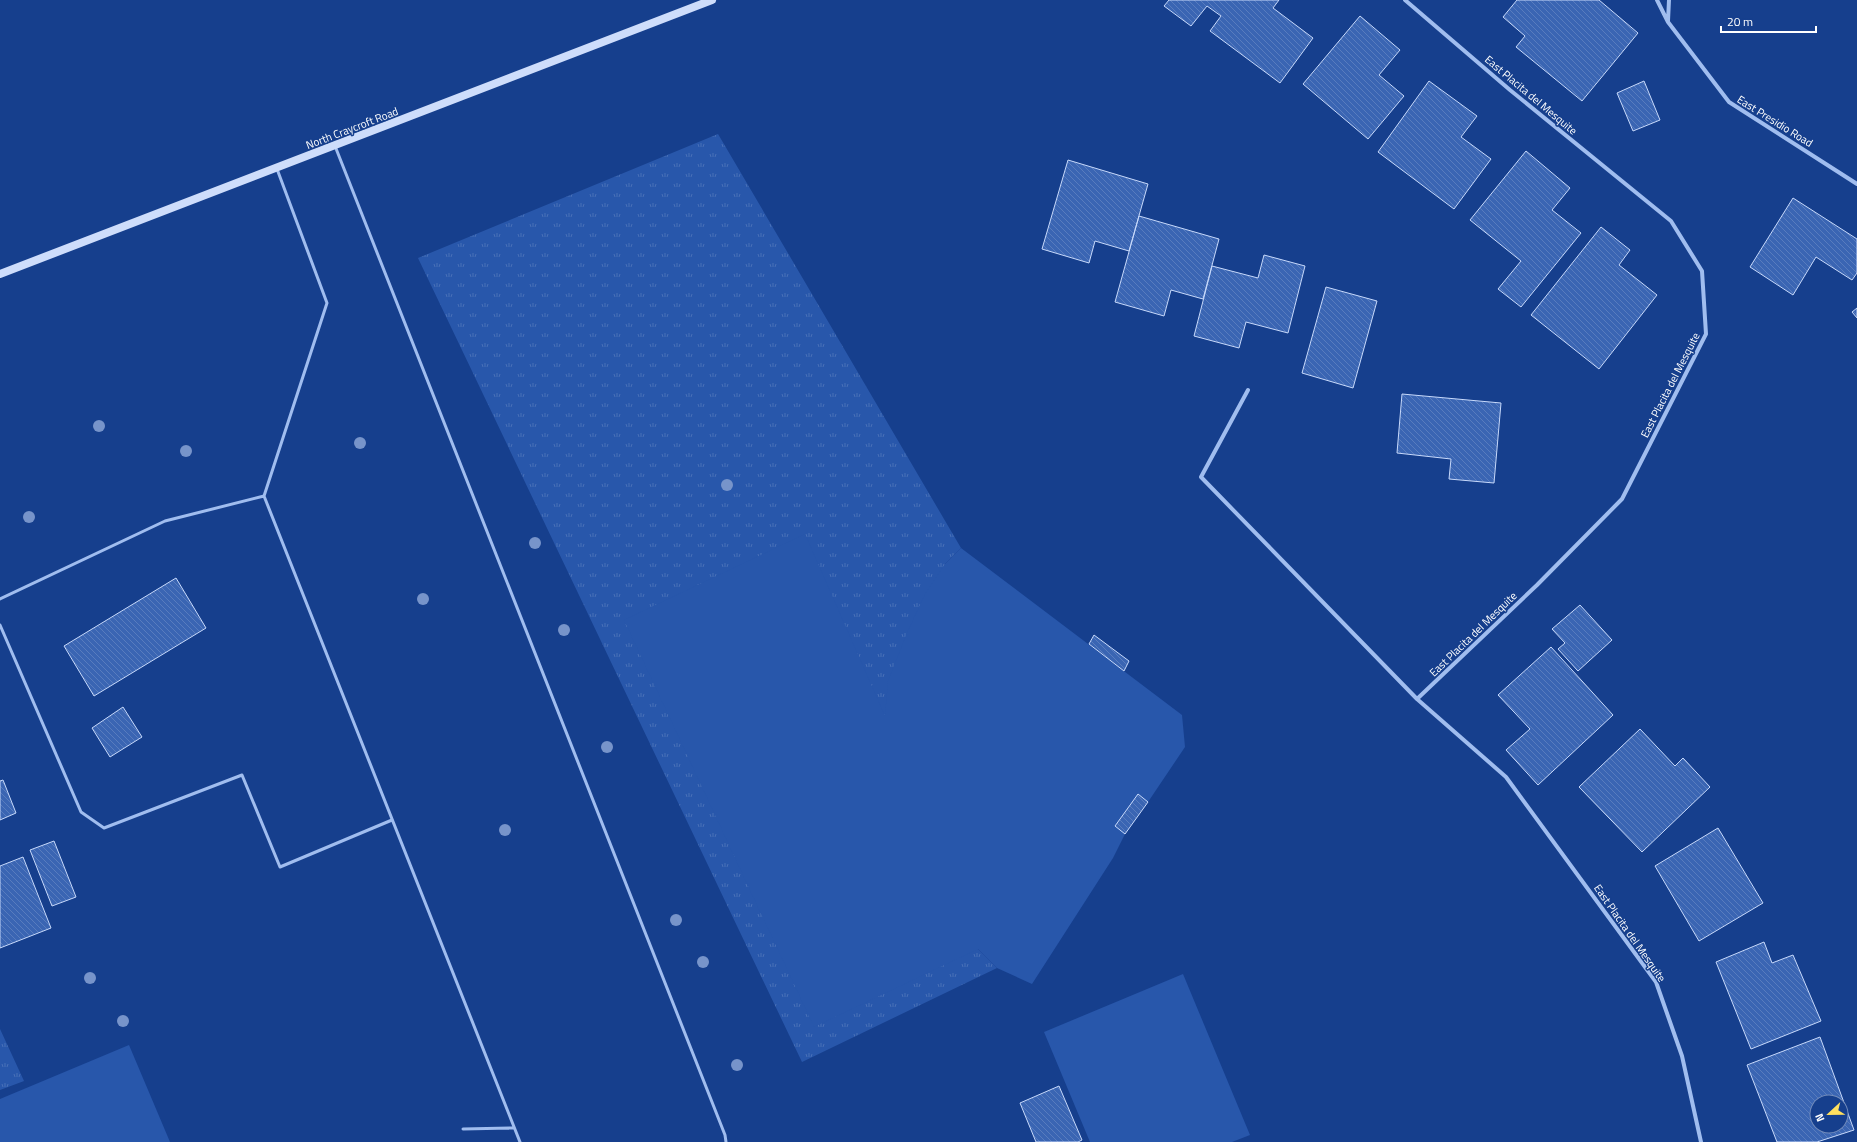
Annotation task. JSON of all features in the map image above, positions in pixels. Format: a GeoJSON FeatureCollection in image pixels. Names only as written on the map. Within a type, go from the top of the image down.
{"type":"FeatureCollection","features":[{"type":"Feature","properties":{"kind":"main road","name":"North Craycroft Road"},"geometry":{"type":"LineString","coordinates":[[0,274],[277,169],[712,0]]}},
{"type":"Feature","properties":{"kind":"street","name":"East Placita del Mesquite"},"geometry":{"type":"LineString","coordinates":[[1405,0],[1510,90],[1671,221],[1702,271],[1706,334],[1622,499],[1537,584],[1417,699]]}},
{"type":"Feature","properties":{"kind":"street","name":"East Presidio Road"},"geometry":{"type":"LineString","coordinates":[[1657,0],[1668,22],[1728,102],[1857,184]]}},
{"type":"Feature","properties":{"kind":"street"},"geometry":{"type":"LineString","coordinates":[[1668,22],[1669,0]]}},
{"type":"Feature","properties":{"kind":"street","name":"East Placita del Mesquite"},"geometry":{"type":"LineString","coordinates":[[1248,390],[1201,477],[1417,699],[1506,777],[1656,982],[1682,1056],[1701,1142]]}},
{"type":"Feature","properties":{"kind":"lane"},"geometry":{"type":"LineString","coordinates":[[335,146],[725,1135],[726,1142]]}},
{"type":"Feature","properties":{"kind":"lane"},"geometry":{"type":"LineString","coordinates":[[277,169],[327,303],[264,496],[520,1142]]}},
{"type":"Feature","properties":{"kind":"lane"},"geometry":{"type":"LineString","coordinates":[[0,599],[164,521],[264,496]]}},
{"type":"Feature","properties":{"kind":"lane"},"geometry":{"type":"LineString","coordinates":[[0,625],[81,812],[104,828],[242,775],[280,867],[392,820]]}},
{"type":"Feature","properties":{"kind":"lane"},"geometry":{"type":"LineString","coordinates":[[463,1129],[514,1128]]}},
{"type":"Feature","properties":{"kind":"green space"},"geometry":{"type":"Polygon","coordinates":[[[718,134],[961,548],[945,564],[949,920],[997,968],[802,1062],[418,258],[718,134]]]}},
{"type":"Feature","properties":{"kind":"green space"},"geometry":{"type":"Polygon","coordinates":[[[805,534],[885,716],[888,681],[907,633],[925,594],[945,564],[961,548],[1182,715],[1185,747],[1125,834],[1113,858],[1032,984],[997,968],[978,949],[814,1027],[624,620],[805,534]]]}},
{"type":"Feature","properties":{"kind":"green space"},"geometry":{"type":"Polygon","coordinates":[[[1183,974],[1250,1135],[1232,1142],[1090,1142],[1044,1032],[1183,974]]]}},
{"type":"Feature","properties":{"kind":"green space"},"geometry":{"type":"Polygon","coordinates":[[[0,1029],[24,1081],[0,1090],[0,1029]]]}},
{"type":"Feature","properties":{"kind":"green space"},"geometry":{"type":"Polygon","coordinates":[[[129,1045],[170,1142],[0,1142],[0,1099],[129,1045]]]}},
{"type":"Feature","properties":{"kind":"building"},"geometry":{"type":"Polygon","coordinates":[[[1169,0],[1279,0],[1273,8],[1313,38],[1280,83],[1210,31],[1221,16],[1207,6],[1191,26],[1164,6],[1169,0]]]}},
{"type":"Feature","properties":{"kind":"building"},"geometry":{"type":"Polygon","coordinates":[[[1517,0],[1599,0],[1638,33],[1582,101],[1516,47],[1525,36],[1503,17],[1517,0]]]}},
{"type":"Feature","properties":{"kind":"building"},"geometry":{"type":"Polygon","coordinates":[[[1360,16],[1400,50],[1379,75],[1404,96],[1368,139],[1303,84],[1360,16]]]}},
{"type":"Feature","properties":{"kind":"building"},"geometry":{"type":"Polygon","coordinates":[[[1429,81],[1477,116],[1461,137],[1491,159],[1454,209],[1378,152],[1429,81]]]}},
{"type":"Feature","properties":{"kind":"building"},"geometry":{"type":"Polygon","coordinates":[[[1644,81],[1660,120],[1633,131],[1617,93],[1644,81]]]}},
{"type":"Feature","properties":{"kind":"building"},"geometry":{"type":"Polygon","coordinates":[[[1526,151],[1570,188],[1552,210],[1581,233],[1521,307],[1498,289],[1521,261],[1470,220],[1526,151]]]}},
{"type":"Feature","properties":{"kind":"building"},"geometry":{"type":"Polygon","coordinates":[[[1068,160],[1148,184],[1129,251],[1095,241],[1089,263],[1042,249],[1068,160]]]}},
{"type":"Feature","properties":{"kind":"building"},"geometry":{"type":"Polygon","coordinates":[[[1793,198],[1857,239],[1857,273],[1852,280],[1816,257],[1793,295],[1750,267],[1793,198]]]}},
{"type":"Feature","properties":{"kind":"building"},"geometry":{"type":"Polygon","coordinates":[[[1139,216],[1219,239],[1203,299],[1171,290],[1164,316],[1115,302],[1139,216]]]}},
{"type":"Feature","properties":{"kind":"building"},"geometry":{"type":"Polygon","coordinates":[[[1601,227],[1630,250],[1619,265],[1657,295],[1599,369],[1531,315],[1601,227]]]}},
{"type":"Feature","properties":{"kind":"building"},"geometry":{"type":"Polygon","coordinates":[[[1264,255],[1305,266],[1288,333],[1246,322],[1239,348],[1194,336],[1212,266],[1258,278],[1264,255]]]}},
{"type":"Feature","properties":{"kind":"building"},"geometry":{"type":"Polygon","coordinates":[[[1326,287],[1377,301],[1353,388],[1302,373],[1326,287]]]}},
{"type":"Feature","properties":{"kind":"building"},"geometry":{"type":"Polygon","coordinates":[[[1857,308],[1857,318],[1852,312],[1857,308]]]}},
{"type":"Feature","properties":{"kind":"building"},"geometry":{"type":"Polygon","coordinates":[[[1402,394],[1501,403],[1494,483],[1449,479],[1451,459],[1397,453],[1402,394]]]}},
{"type":"Feature","properties":{"kind":"building"},"geometry":{"type":"Polygon","coordinates":[[[176,578],[206,628],[94,696],[64,646],[176,578]]]}},
{"type":"Feature","properties":{"kind":"building"},"geometry":{"type":"Polygon","coordinates":[[[1580,605],[1612,640],[1578,671],[1558,649],[1565,643],[1552,629],[1580,605]]]}},
{"type":"Feature","properties":{"kind":"building"},"geometry":{"type":"Polygon","coordinates":[[[1094,635],[1129,661],[1124,671],[1089,644],[1094,635]]]}},
{"type":"Feature","properties":{"kind":"building"},"geometry":{"type":"Polygon","coordinates":[[[1551,647],[1613,715],[1538,785],[1506,750],[1530,729],[1498,695],[1551,647]]]}},
{"type":"Feature","properties":{"kind":"building"},"geometry":{"type":"Polygon","coordinates":[[[123,707],[142,737],[110,757],[92,728],[123,707]]]}},
{"type":"Feature","properties":{"kind":"building"},"geometry":{"type":"Polygon","coordinates":[[[1640,729],[1675,766],[1683,758],[1710,787],[1642,852],[1579,787],[1640,729]]]}},
{"type":"Feature","properties":{"kind":"building"},"geometry":{"type":"Polygon","coordinates":[[[3,780],[16,813],[0,820],[0,781],[3,780]]]}},
{"type":"Feature","properties":{"kind":"building"},"geometry":{"type":"Polygon","coordinates":[[[1138,794],[1148,802],[1125,834],[1115,826],[1138,794]]]}},
{"type":"Feature","properties":{"kind":"building"},"geometry":{"type":"Polygon","coordinates":[[[1718,828],[1763,903],[1699,941],[1655,866],[1718,828]]]}},
{"type":"Feature","properties":{"kind":"building"},"geometry":{"type":"Polygon","coordinates":[[[54,841],[76,897],[52,906],[30,850],[54,841]]]}},
{"type":"Feature","properties":{"kind":"building"},"geometry":{"type":"Polygon","coordinates":[[[23,857],[51,928],[0,948],[0,866],[23,857]]]}},
{"type":"Feature","properties":{"kind":"building"},"geometry":{"type":"Polygon","coordinates":[[[1764,942],[1772,963],[1793,955],[1821,1021],[1751,1049],[1716,962],[1764,942]]]}},
{"type":"Feature","properties":{"kind":"building"},"geometry":{"type":"Polygon","coordinates":[[[1820,1037],[1841,1094],[1809,1094],[1809,1134],[1842,1134],[1817,1142],[1777,1142],[1747,1065],[1820,1037]]]}},
{"type":"Feature","properties":{"kind":"building"},"geometry":{"type":"Polygon","coordinates":[[[1059,1086],[1082,1140],[1078,1142],[1036,1142],[1020,1103],[1059,1086]]]}},
{"type":"Feature","properties":{"kind":"building"},"geometry":{"type":"Polygon","coordinates":[[[1849,1116],[1854,1130],[1849,1132],[1849,1116]]]}}]}
